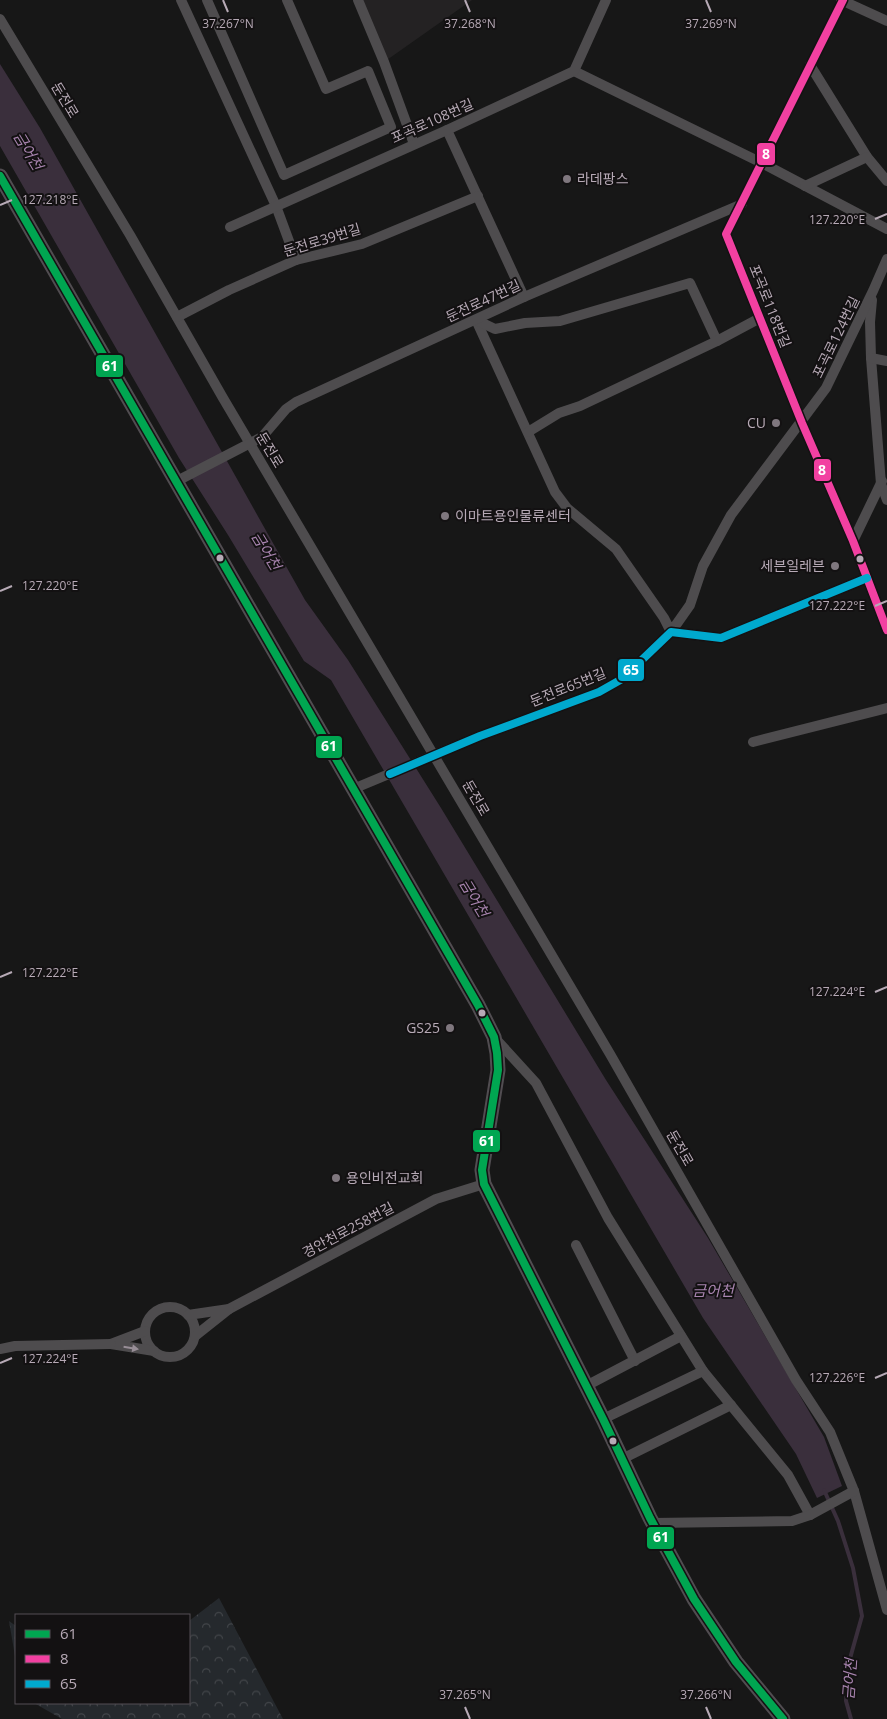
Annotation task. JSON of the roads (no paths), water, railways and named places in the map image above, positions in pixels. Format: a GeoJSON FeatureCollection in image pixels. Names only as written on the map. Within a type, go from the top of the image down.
{"type":"FeatureCollection","features":[{"type":"Feature","properties":{"kind":"street"},"geometry":{"type":"LineString","coordinates":[[181,0],[276,206],[296,260]]}},
{"type":"Feature","properties":{"kind":"street"},"geometry":{"type":"LineString","coordinates":[[207,0],[284,175],[391,127],[368,71],[326,89],[287,0]]}},
{"type":"Feature","properties":{"kind":"street"},"geometry":{"type":"LineString","coordinates":[[358,0],[384,62],[414,144]]}},
{"type":"Feature","properties":{"kind":"street"},"geometry":{"type":"LineString","coordinates":[[606,0],[574,71],[762,163],[887,229]]}},
{"type":"Feature","properties":{"kind":"street"},"geometry":{"type":"LineString","coordinates":[[842,0],[887,21]]}},
{"type":"Feature","properties":{"kind":"street","name":"포곡로118번길"},"geometry":{"type":"LineString","coordinates":[[842,0],[726,234],[802,423],[853,542],[887,630]]}},
{"type":"Feature","properties":{"kind":"street","name":"둔전로"},"geometry":{"type":"LineString","coordinates":[[0,19],[130,235],[250,443],[610,1054],[796,1380],[826,1426],[854,1491],[887,1610]]}},
{"type":"Feature","properties":{"kind":"street"},"geometry":{"type":"LineString","coordinates":[[810,65],[867,157],[887,182]]}},
{"type":"Feature","properties":{"kind":"street","name":"포곡로108번길"},"geometry":{"type":"LineString","coordinates":[[230,227],[574,71]]}},
{"type":"Feature","properties":{"kind":"street"},"geometry":{"type":"LineString","coordinates":[[447,130],[524,297]]}},
{"type":"Feature","properties":{"kind":"street"},"geometry":{"type":"LineString","coordinates":[[805,186],[867,157]]}},
{"type":"Feature","properties":{"kind":"street"},"geometry":{"type":"LineString","coordinates":[[0,176],[177,481],[359,787],[494,1037],[498,1053],[498,1070],[482,1170],[484,1184],[603,1418],[652,1522],[694,1599],[736,1662],[783,1719]]}},
{"type":"Feature","properties":{"kind":"street","name":"둔전로39번길"},"geometry":{"type":"LineString","coordinates":[[177,317],[229,290],[296,260],[362,244],[478,196]]}},
{"type":"Feature","properties":{"kind":"street","name":"둔전로47번길"},"geometry":{"type":"LineString","coordinates":[[177,481],[262,437],[286,409],[296,402],[524,297],[742,204]]}},
{"type":"Feature","properties":{"kind":"street","name":"포곡로124번길"},"geometry":{"type":"LineString","coordinates":[[671,632],[690,604],[703,566],[731,515],[802,423],[826,388],[887,259]]}},
{"type":"Feature","properties":{"kind":"street"},"geometry":{"type":"LineString","coordinates":[[476,320],[495,329],[560,321],[690,283],[717,341]]}},
{"type":"Feature","properties":{"kind":"street"},"geometry":{"type":"LineString","coordinates":[[873,291],[870,322],[871,358],[881,484],[887,500]]}},
{"type":"Feature","properties":{"kind":"street"},"geometry":{"type":"LineString","coordinates":[[528,432],[559,413],[580,406],[717,341],[760,318]]}},
{"type":"Feature","properties":{"kind":"street"},"geometry":{"type":"LineString","coordinates":[[476,320],[555,492],[567,508],[616,549],[664,618],[671,632],[721,638],[867,578]]}},
{"type":"Feature","properties":{"kind":"street"},"geometry":{"type":"LineString","coordinates":[[871,358],[887,361]]}},
{"type":"Feature","properties":{"kind":"street"},"geometry":{"type":"LineString","coordinates":[[853,542],[887,472]]}},
{"type":"Feature","properties":{"kind":"street","name":"둔전로65번길"},"geometry":{"type":"LineString","coordinates":[[359,787],[480,736],[599,692],[622,679],[671,632]]}},
{"type":"Feature","properties":{"kind":"street"},"geometry":{"type":"LineString","coordinates":[[753,742],[887,708]]}},
{"type":"Feature","properties":{"kind":"street"},"geometry":{"type":"LineString","coordinates":[[494,1037],[536,1083],[608,1218],[703,1371],[788,1475],[810,1515]]}},
{"type":"Feature","properties":{"kind":"street","name":"경안천로258번길"},"geometry":{"type":"LineString","coordinates":[[229,1309],[436,1199],[484,1184]]}},
{"type":"Feature","properties":{"kind":"street"},"geometry":{"type":"LineString","coordinates":[[576,1245],[634,1361]]}},
{"type":"Feature","properties":{"kind":"street"},"geometry":{"type":"LineString","coordinates":[[174,1307],[188,1315],[193,1322],[195,1336],[192,1346],[180,1356],[172,1358],[163,1357],[149,1347],[145,1331],[151,1315],[158,1310],[174,1307]]}},
{"type":"Feature","properties":{"kind":"street"},"geometry":{"type":"LineString","coordinates":[[188,1315],[229,1309]]}},
{"type":"Feature","properties":{"kind":"street"},"geometry":{"type":"LineString","coordinates":[[195,1336],[229,1309]]}},
{"type":"Feature","properties":{"kind":"street"},"geometry":{"type":"LineString","coordinates":[[111,1344],[145,1331]]}},
{"type":"Feature","properties":{"kind":"street"},"geometry":{"type":"LineString","coordinates":[[586,1386],[681,1336]]}},
{"type":"Feature","properties":{"kind":"street"},"geometry":{"type":"LineString","coordinates":[[0,1349],[15,1346],[111,1344],[154,1351]]}},
{"type":"Feature","properties":{"kind":"street"},"geometry":{"type":"LineString","coordinates":[[603,1418],[703,1371]]}},
{"type":"Feature","properties":{"kind":"street"},"geometry":{"type":"LineString","coordinates":[[622,1459],[731,1405]]}},
{"type":"Feature","properties":{"kind":"street"},"geometry":{"type":"LineString","coordinates":[[652,1522],[792,1521],[810,1515],[854,1491]]}},
{"type":"Feature","properties":{"kind":"water","name":"금어천"},"geometry":{"type":"Polygon","coordinates":[[[0,64],[40,128],[305,600],[348,660],[441,808],[606,1080],[708,1238],[824,1437],[842,1486],[817,1498],[796,1454],[703,1318],[331,680],[304,661],[179,458],[0,146],[0,64]]]}},
{"type":"Feature","properties":{"kind":"waterway","name":"금어천"},"geometry":{"type":"LineString","coordinates":[[824,1490],[838,1521],[853,1568],[862,1616],[849,1662],[846,1701],[851,1719]]}},
{"type":"Feature","properties":{"kind":"place","name":"라데팡스"},"geometry":{"type":"Point","coordinates":[567,179]}},
{"type":"Feature","properties":{"kind":"place","name":"CU"},"geometry":{"type":"Point","coordinates":[776,423]}},
{"type":"Feature","properties":{"kind":"place","name":"이마트용인물류센터"},"geometry":{"type":"Point","coordinates":[445,516]}},
{"type":"Feature","properties":{"kind":"place","name":"세븐일레븐"},"geometry":{"type":"Point","coordinates":[835,566]}},
{"type":"Feature","properties":{"kind":"place","name":"GS25"},"geometry":{"type":"Point","coordinates":[450,1028]}},
{"type":"Feature","properties":{"kind":"place","name":"용인비전교회"},"geometry":{"type":"Point","coordinates":[336,1178]}}]}
